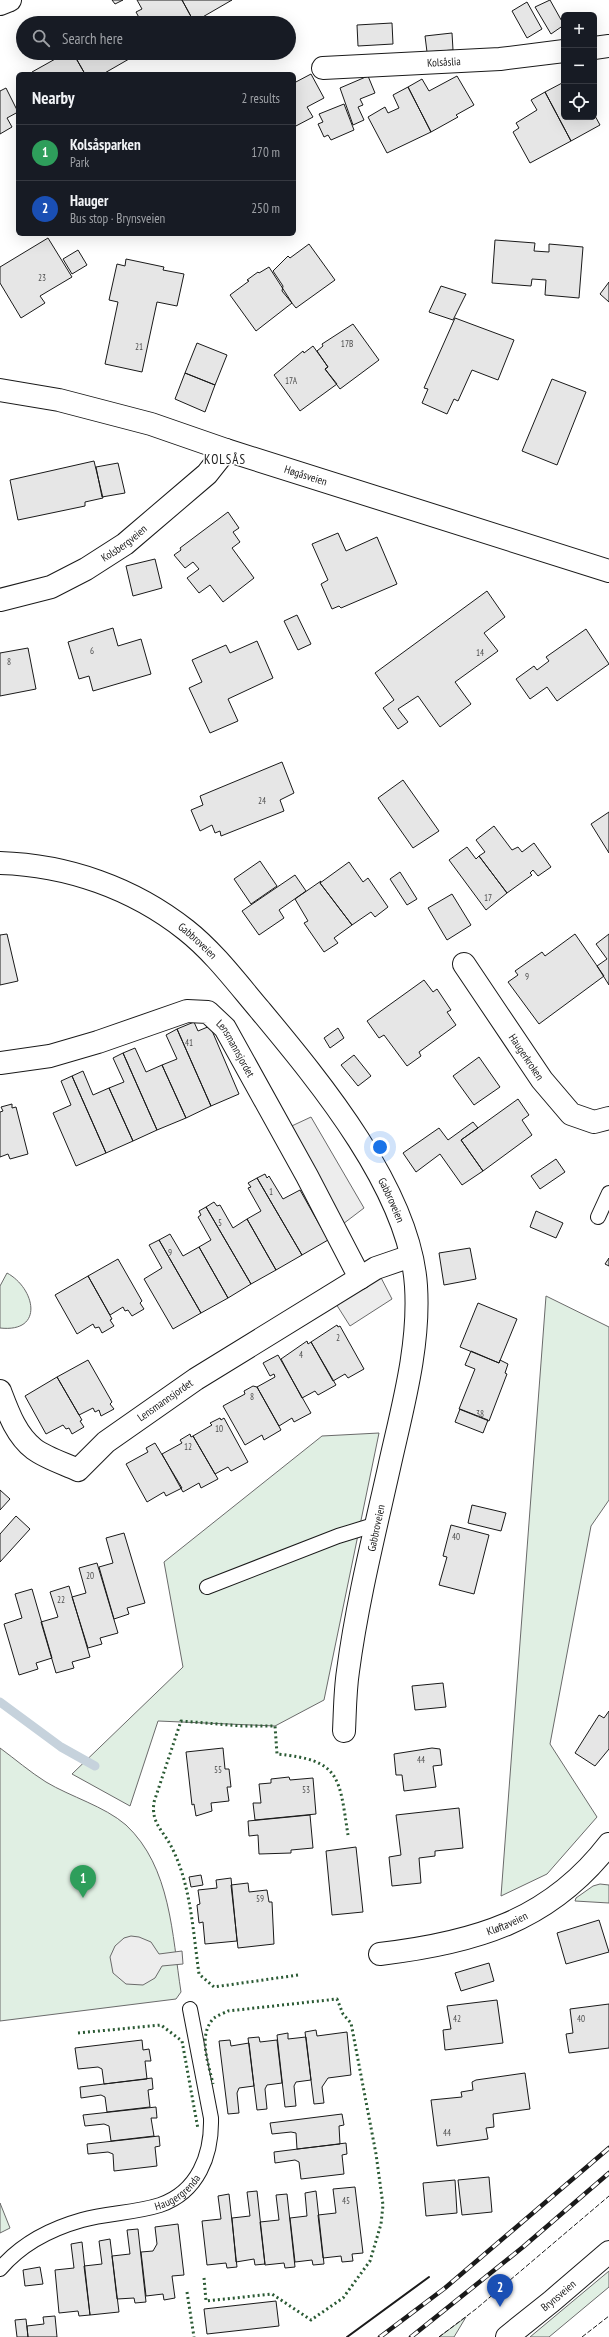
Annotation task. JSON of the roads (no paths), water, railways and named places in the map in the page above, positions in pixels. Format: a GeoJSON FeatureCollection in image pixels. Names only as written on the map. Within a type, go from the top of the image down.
{"type":"FeatureCollection","features":[{"type":"Feature","properties":{"kind":"street"},"geometry":{"type":"LineString","coordinates":[[0,4],[10,0]]}},
{"type":"Feature","properties":{"kind":"street"},"geometry":{"type":"LineString","coordinates":[[597,48],[609,46]]}},
{"type":"Feature","properties":{"kind":"street","name":"Kolsåslia"},"geometry":{"type":"LineString","coordinates":[[323,68],[500,59],[561,52]]}},
{"type":"Feature","properties":{"kind":"street","name":"Høgåsveien"},"geometry":{"type":"LineString","coordinates":[[0,390],[59,400],[151,424],[226,450],[609,571]]}},
{"type":"Feature","properties":{"kind":"street","name":"Kolsbergveien"},"geometry":{"type":"LineString","coordinates":[[0,600],[51,587],[86,569],[125,544],[207,474],[226,450]]}},
{"type":"Feature","properties":{"kind":"street","name":"Gabbroveien"},"geometry":{"type":"LineString","coordinates":[[0,864],[27,864],[76,874],[115,887],[187,930],[228,971],[327,1095],[364,1151],[397,1210],[411,1256],[416,1285],[415,1322],[410,1372],[377,1524],[348,1672],[344,1731]]}},
{"type":"Feature","properties":{"kind":"street","name":"Haugerkroken"},"geometry":{"type":"LineString","coordinates":[[464,964],[542,1080],[571,1114],[594,1122],[609,1118]]}},
{"type":"Feature","properties":{"kind":"street","name":"Lensmannsjordet"},"geometry":{"type":"LineString","coordinates":[[0,1063],[50,1056],[98,1042],[187,1011],[208,1012],[225,1028],[307,1176],[360,1278]]}},
{"type":"Feature","properties":{"kind":"street","name":"Lensmannsjordet"},"geometry":{"type":"LineString","coordinates":[[0,1391],[11,1418],[20,1434],[34,1449],[78,1470],[106,1442],[196,1379],[376,1268],[411,1256]]}},
{"type":"Feature","properties":{"kind":"street","name":"Kløftaveien"},"geometry":{"type":"LineString","coordinates":[[380,1954],[459,1941],[507,1925],[559,1896],[609,1844]]}},
{"type":"Feature","properties":{"kind":"street","name":"Brynsveien"},"geometry":{"type":"LineString","coordinates":[[507,2337],[552,2302],[609,2252]]}},
{"type":"Feature","properties":{"kind":"lane"},"geometry":{"type":"LineString","coordinates":[[598,1217],[609,1193]]}},
{"type":"Feature","properties":{"kind":"lane"},"geometry":{"type":"LineString","coordinates":[[208,1587],[338,1536],[377,1524]]}},
{"type":"Feature","properties":{"kind":"lane","name":"Haugergrenda"},"geometry":{"type":"LineString","coordinates":[[0,2269],[29,2242],[53,2229],[83,2219],[160,2205],[179,2196],[190,2187],[203,2167],[211,2130],[211,2118],[190,2009]]}},
{"type":"Feature","properties":{"kind":"waterway"},"geometry":{"type":"LineString","coordinates":[[0,1702],[61,1747],[95,1766]]}},
{"type":"Feature","properties":{"kind":"railway"},"geometry":{"type":"LineString","coordinates":[[380,2337],[445,2288],[609,2148]]}},
{"type":"Feature","properties":{"kind":"railway"},"geometry":{"type":"LineString","coordinates":[[411,2337],[523,2247],[609,2173]]}},
{"type":"Feature","properties":{"kind":"place","name":"Kolsåsparken"},"geometry":{"type":"Point","coordinates":[83,1898]}},
{"type":"Feature","properties":{"kind":"place","name":"Hauger"},"geometry":{"type":"Point","coordinates":[500,2307]}},
{"type":"Feature","properties":{"kind":"district","name":"KOLSÅS"},"geometry":{"type":"Point","coordinates":[225,459]}}]}
